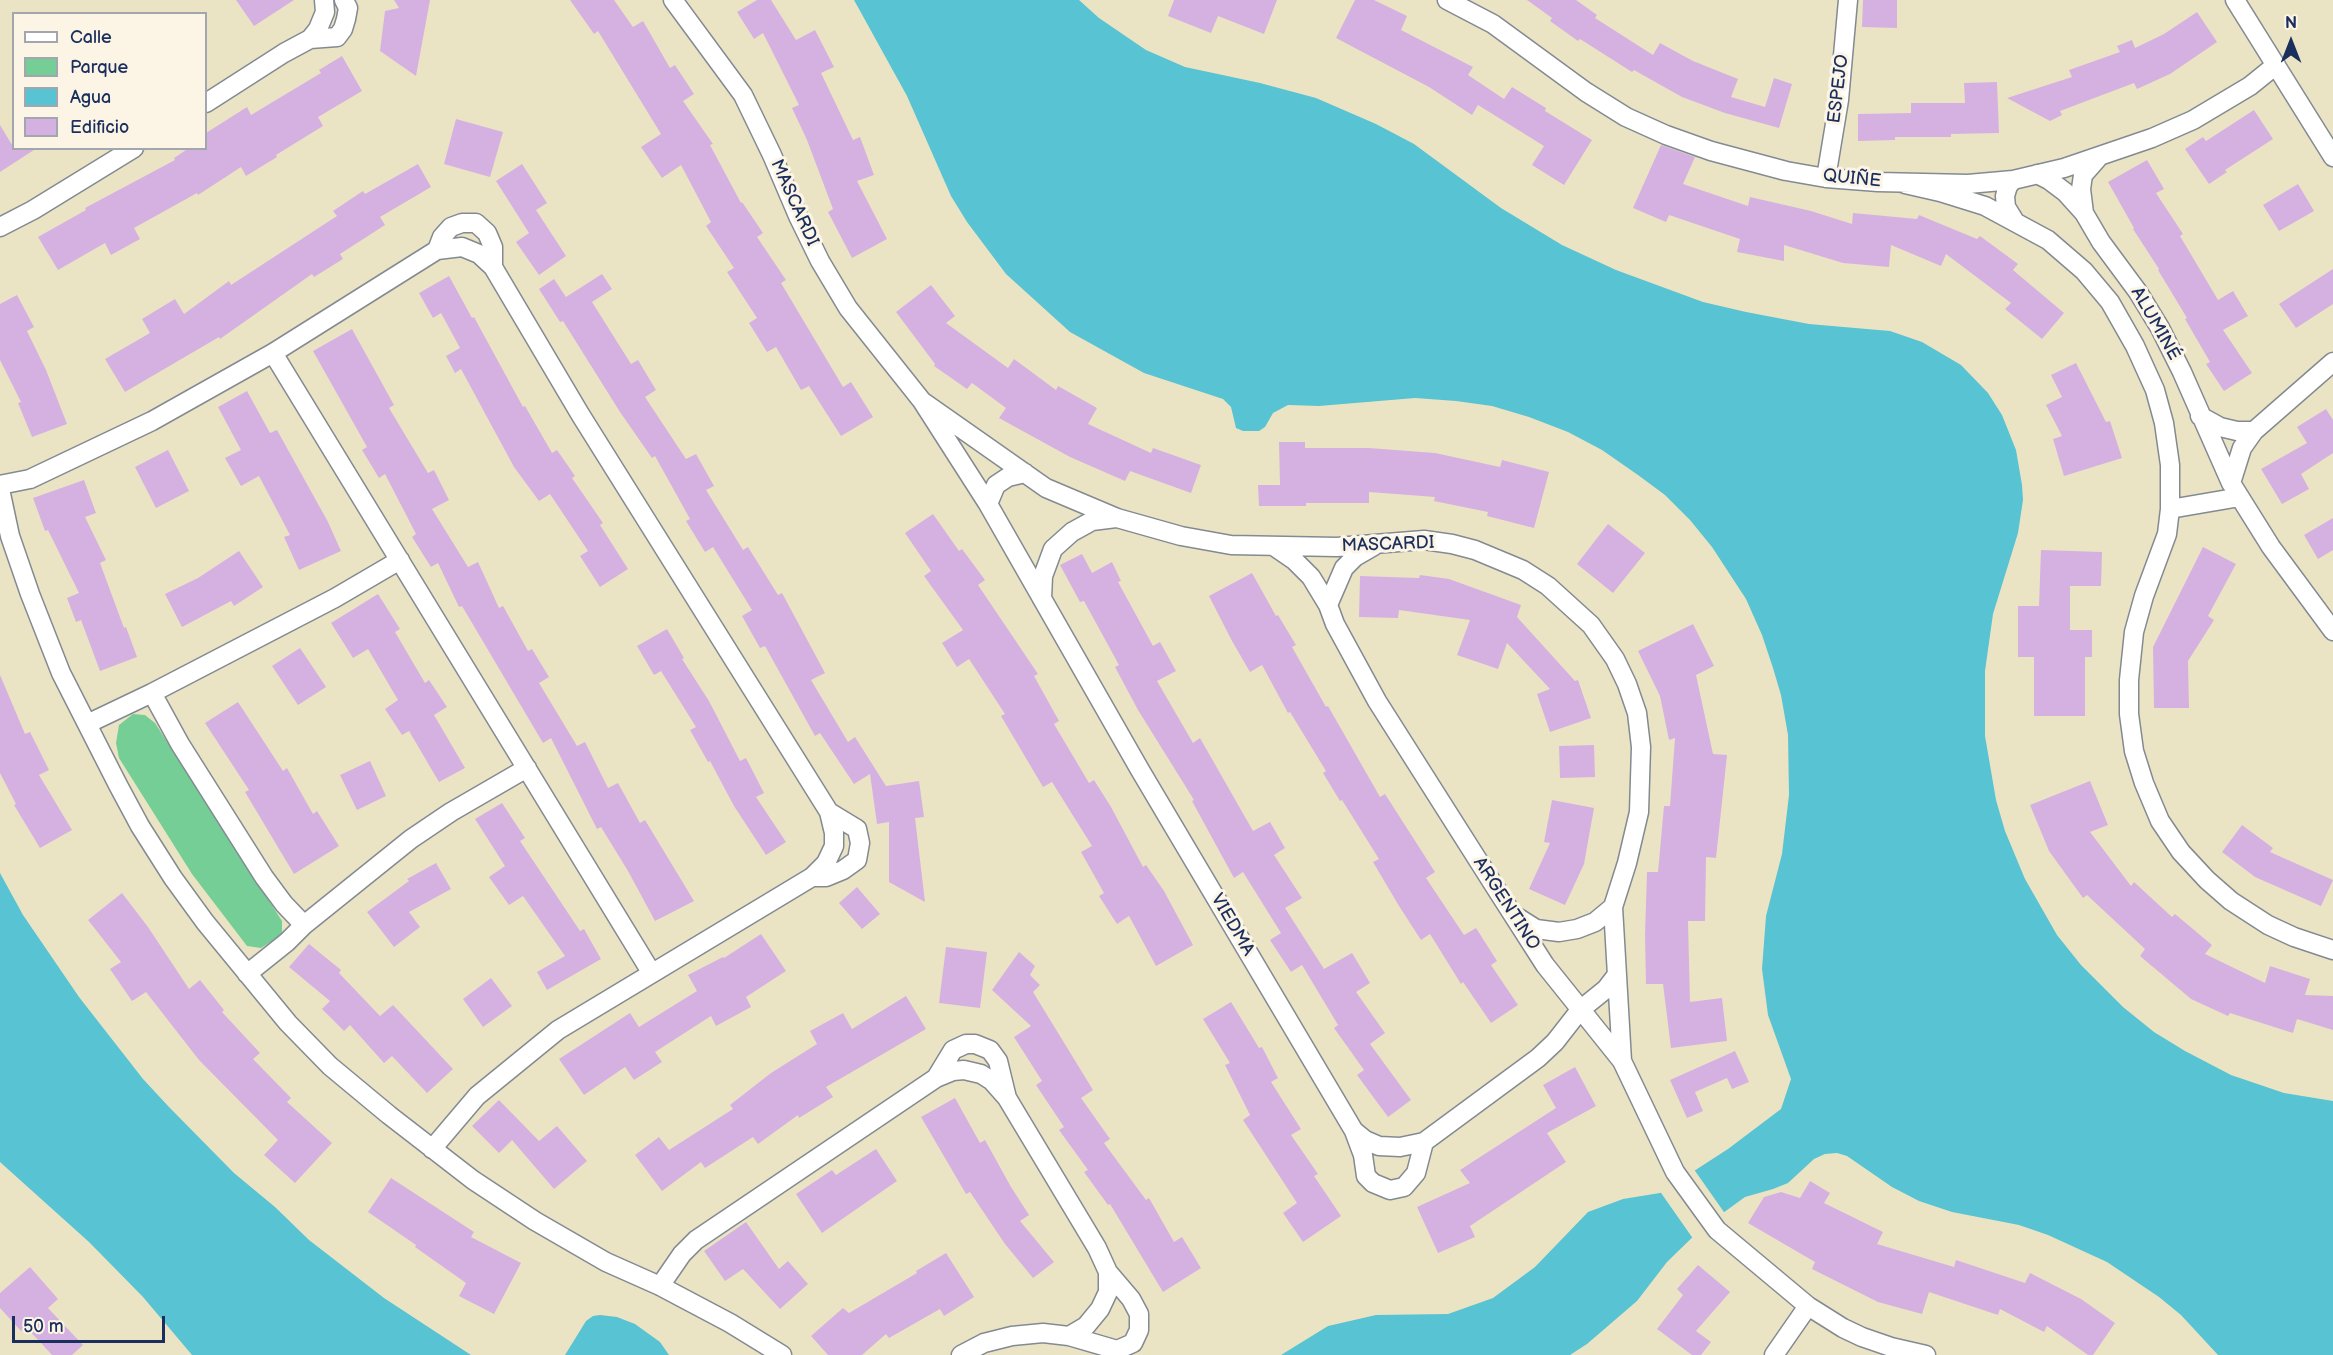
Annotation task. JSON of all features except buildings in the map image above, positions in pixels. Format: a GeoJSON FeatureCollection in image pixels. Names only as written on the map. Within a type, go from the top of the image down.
{"type":"FeatureCollection","features":[{"type":"Feature","properties":{"kind":"street"},"geometry":{"type":"LineString","coordinates":[[207,102],[310,39],[318,29],[325,12],[324,0]]}},
{"type":"Feature","properties":{"kind":"street"},"geometry":{"type":"LineString","coordinates":[[310,39],[338,37],[343,29],[348,8],[344,0]]}},
{"type":"Feature","properties":{"kind":"street","name":"MASCARDI"},"geometry":{"type":"LineString","coordinates":[[673,0],[743,94],[798,216],[849,308],[922,401]]}},
{"type":"Feature","properties":{"kind":"street","name":"QUIÑE"},"geometry":{"type":"LineString","coordinates":[[1447,0],[1493,24],[1586,92],[1626,117],[1666,135],[1754,163],[1826,178],[1905,184],[1968,184],[2013,180],[2064,168],[2152,138],[2193,120],[2242,91],[2276,65]]}},
{"type":"Feature","properties":{"kind":"street","name":"ESPEJO"},"geometry":{"type":"LineString","coordinates":[[1826,178],[1839,100],[1848,0]]}},
{"type":"Feature","properties":{"kind":"street"},"geometry":{"type":"LineString","coordinates":[[2235,0],[2333,157]]}},
{"type":"Feature","properties":{"kind":"street"},"geometry":{"type":"LineString","coordinates":[[0,227],[131,150]]}},
{"type":"Feature","properties":{"kind":"street","name":"ALUMINÉ"},"geometry":{"type":"LineString","coordinates":[[2098,158],[2083,175],[2081,189],[2084,213],[2101,242],[2138,292],[2160,328],[2235,490],[2271,547],[2333,631]]}},
{"type":"Feature","properties":{"kind":"street"},"geometry":{"type":"LineString","coordinates":[[2037,174],[2065,192],[2084,213]]}},
{"type":"Feature","properties":{"kind":"street"},"geometry":{"type":"LineString","coordinates":[[2013,180],[2008,186],[2006,207],[2014,220]]}},
{"type":"Feature","properties":{"kind":"street"},"geometry":{"type":"LineString","coordinates":[[1905,184],[1966,199],[1984,206],[2048,240],[2084,271],[2110,302],[2135,346],[2155,390],[2164,423],[2170,465],[2170,509],[2167,534],[2144,596],[2134,632],[2129,680],[2129,714],[2133,742],[2144,783],[2160,821],[2181,852],[2207,880],[2231,901],[2268,924],[2294,937],[2333,950]]}},
{"type":"Feature","properties":{"kind":"street"},"geometry":{"type":"LineString","coordinates":[[436,250],[442,237],[451,227],[462,223],[476,223],[487,233],[493,247],[493,267]]}},
{"type":"Feature","properties":{"kind":"street"},"geometry":{"type":"LineString","coordinates":[[432,1149],[477,1096],[558,1030],[812,877],[826,863],[834,846],[834,833],[829,812],[587,424],[493,267],[479,254],[462,247],[436,250],[273,353],[152,421],[84,455],[30,478],[0,487],[10,536],[61,673],[140,826],[173,878],[288,1023],[330,1066],[432,1149],[473,1180],[535,1221],[606,1262],[660,1286],[730,1323],[782,1355]]}},
{"type":"Feature","properties":{"kind":"street"},"geometry":{"type":"LineString","coordinates":[[273,353],[651,972]]}},
{"type":"Feature","properties":{"kind":"street"},"geometry":{"type":"LineString","coordinates":[[2170,509],[2235,490],[2242,448],[2254,431],[2333,362]]}},
{"type":"Feature","properties":{"kind":"street"},"geometry":{"type":"LineString","coordinates":[[922,401],[1046,488],[1066,497],[1076,520],[1072,532]]}},
{"type":"Feature","properties":{"kind":"street"},"geometry":{"type":"LineString","coordinates":[[922,401],[1012,546],[1026,555],[1037,556],[1053,549],[1072,532],[1092,521],[1117,518]]}},
{"type":"Feature","properties":{"kind":"street"},"geometry":{"type":"LineString","coordinates":[[2200,416],[2220,428],[2254,431]]}},
{"type":"Feature","properties":{"kind":"street"},"geometry":{"type":"LineString","coordinates":[[988,504],[996,485],[1008,477],[1025,473]]}},
{"type":"Feature","properties":{"kind":"street","name":"MASCARDI"},"geometry":{"type":"LineString","coordinates":[[1066,497],[1117,518],[1191,538],[1231,545],[1337,547],[1424,540],[1452,544],[1475,550],[1523,570],[1548,586],[1591,625],[1616,659],[1637,713],[1641,747],[1639,812],[1613,908]]}},
{"type":"Feature","properties":{"kind":"street"},"geometry":{"type":"LineString","coordinates":[[1328,604],[1344,568],[1355,556],[1379,543]]}},
{"type":"Feature","properties":{"kind":"street","name":"VIEDMA"},"geometry":{"type":"LineString","coordinates":[[1012,546],[1354,1131],[1363,1155],[1366,1176],[1373,1183],[1390,1190],[1404,1187],[1416,1173],[1424,1142]]}},
{"type":"Feature","properties":{"kind":"street","name":"ARGENTINO"},"geometry":{"type":"LineString","coordinates":[[1275,547],[1294,560],[1311,577],[1328,604],[1335,624],[1377,701],[1545,965],[1622,1061]]}},
{"type":"Feature","properties":{"kind":"street"},"geometry":{"type":"LineString","coordinates":[[1041,599],[1047,562],[1053,549]]}},
{"type":"Feature","properties":{"kind":"street"},"geometry":{"type":"LineString","coordinates":[[87,724],[152,693],[335,598],[400,560]]}},
{"type":"Feature","properties":{"kind":"street"},"geometry":{"type":"LineString","coordinates":[[152,693],[180,744],[264,877],[284,904],[304,924]]}},
{"type":"Feature","properties":{"kind":"street"},"geometry":{"type":"LineString","coordinates":[[247,974],[287,942],[304,924],[411,839],[451,812],[527,768]]}},
{"type":"Feature","properties":{"kind":"street"},"geometry":{"type":"LineString","coordinates":[[812,877],[826,877],[843,870],[857,860],[860,843],[857,829],[829,812]]}},
{"type":"Feature","properties":{"kind":"street"},"geometry":{"type":"LineString","coordinates":[[1512,913],[1536,929],[1559,932],[1577,929],[1595,922],[1613,908]]}},
{"type":"Feature","properties":{"kind":"street"},"geometry":{"type":"LineString","coordinates":[[1613,908],[1622,1061],[1675,1172],[1717,1230],[1808,1306],[1862,1337],[1926,1355]]}},
{"type":"Feature","properties":{"kind":"street"},"geometry":{"type":"LineString","coordinates":[[1354,1131],[1365,1140],[1379,1146],[1400,1147],[1424,1142],[1538,1058],[1555,1042],[1580,1010],[1606,989],[1616,976]]}},
{"type":"Feature","properties":{"kind":"street"},"geometry":{"type":"LineString","coordinates":[[936,1078],[953,1050],[966,1044],[975,1044],[990,1050],[998,1061],[1006,1098]]}},
{"type":"Feature","properties":{"kind":"street"},"geometry":{"type":"LineString","coordinates":[[660,1286],[682,1254],[696,1240],[936,1078],[953,1071],[964,1070],[981,1074],[992,1081],[1006,1098],[1097,1248],[1108,1272],[1131,1299],[1139,1314],[1139,1330],[1134,1343],[1117,1350],[1069,1336],[1043,1333],[1012,1336],[984,1343],[961,1355]]}},
{"type":"Feature","properties":{"kind":"street"},"geometry":{"type":"LineString","coordinates":[[1069,1336],[1086,1326],[1100,1309],[1108,1292],[1108,1272]]}},
{"type":"Feature","properties":{"kind":"street"},"geometry":{"type":"LineString","coordinates":[[1774,1355],[1808,1306]]}},
{"type":"Feature","properties":{"kind":"green space"},"geometry":{"type":"Polygon","coordinates":[[[133,714],[145,715],[155,723],[282,921],[280,936],[261,948],[247,946],[192,874],[119,758],[116,743],[119,725],[133,714]]]}},
{"type":"Feature","properties":{"kind":"water"},"geometry":{"type":"Polygon","coordinates":[[[854,0],[1079,0],[1099,18],[1146,50],[1185,67],[1316,98],[1376,124],[1414,144],[1501,208],[1562,245],[1616,270],[1703,302],[1746,312],[1809,324],[1890,331],[1922,342],[1961,365],[1988,393],[2002,415],[2016,450],[2022,485],[2023,500],[2018,533],[1993,614],[1985,671],[1985,736],[1996,800],[2005,831],[2025,879],[2057,935],[2081,965],[2123,1007],[2154,1032],[2231,1075],[2284,1093],[2333,1101],[2333,1355],[2218,1355],[2181,1315],[2159,1297],[2107,1262],[2048,1235],[2019,1225],[1952,1212],[1919,1201],[1892,1187],[1847,1156],[1837,1153],[1825,1154],[1814,1159],[1788,1183],[1745,1197],[1701,1229],[1667,1262],[1637,1301],[1587,1344],[1570,1355],[1281,1355],[1328,1326],[1376,1315],[1448,1314],[1493,1298],[1535,1267],[1588,1212],[1623,1199],[1660,1193],[1728,1149],[1781,1109],[1791,1079],[1768,1015],[1762,969],[1766,916],[1782,854],[1789,795],[1788,735],[1781,695],[1773,668],[1746,599],[1712,547],[1690,520],[1665,495],[1638,475],[1602,450],[1568,432],[1492,406],[1415,398],[1319,406],[1288,405],[1273,413],[1265,427],[1259,431],[1243,431],[1236,428],[1231,407],[1223,399],[1144,373],[1070,332],[1006,274],[967,222],[951,196],[907,96],[854,0]]]}},
{"type":"Feature","properties":{"kind":"water"},"geometry":{"type":"Polygon","coordinates":[[[0,873],[23,915],[79,997],[143,1079],[169,1107],[234,1173],[275,1207],[309,1240],[384,1298],[471,1355],[192,1355],[143,1297],[89,1242],[0,1162],[0,873]]]}},
{"type":"Feature","properties":{"kind":"water"},"geometry":{"type":"Polygon","coordinates":[[[593,1316],[617,1317],[635,1324],[660,1342],[669,1355],[565,1355],[586,1321],[593,1316]]]}},
{"type":"Feature","properties":{"kind":"pier"},"geometry":{"type":"Polygon","coordinates":[[[1693,1168],[1726,1215],[1694,1240],[1659,1190],[1693,1168]]]}}]}
